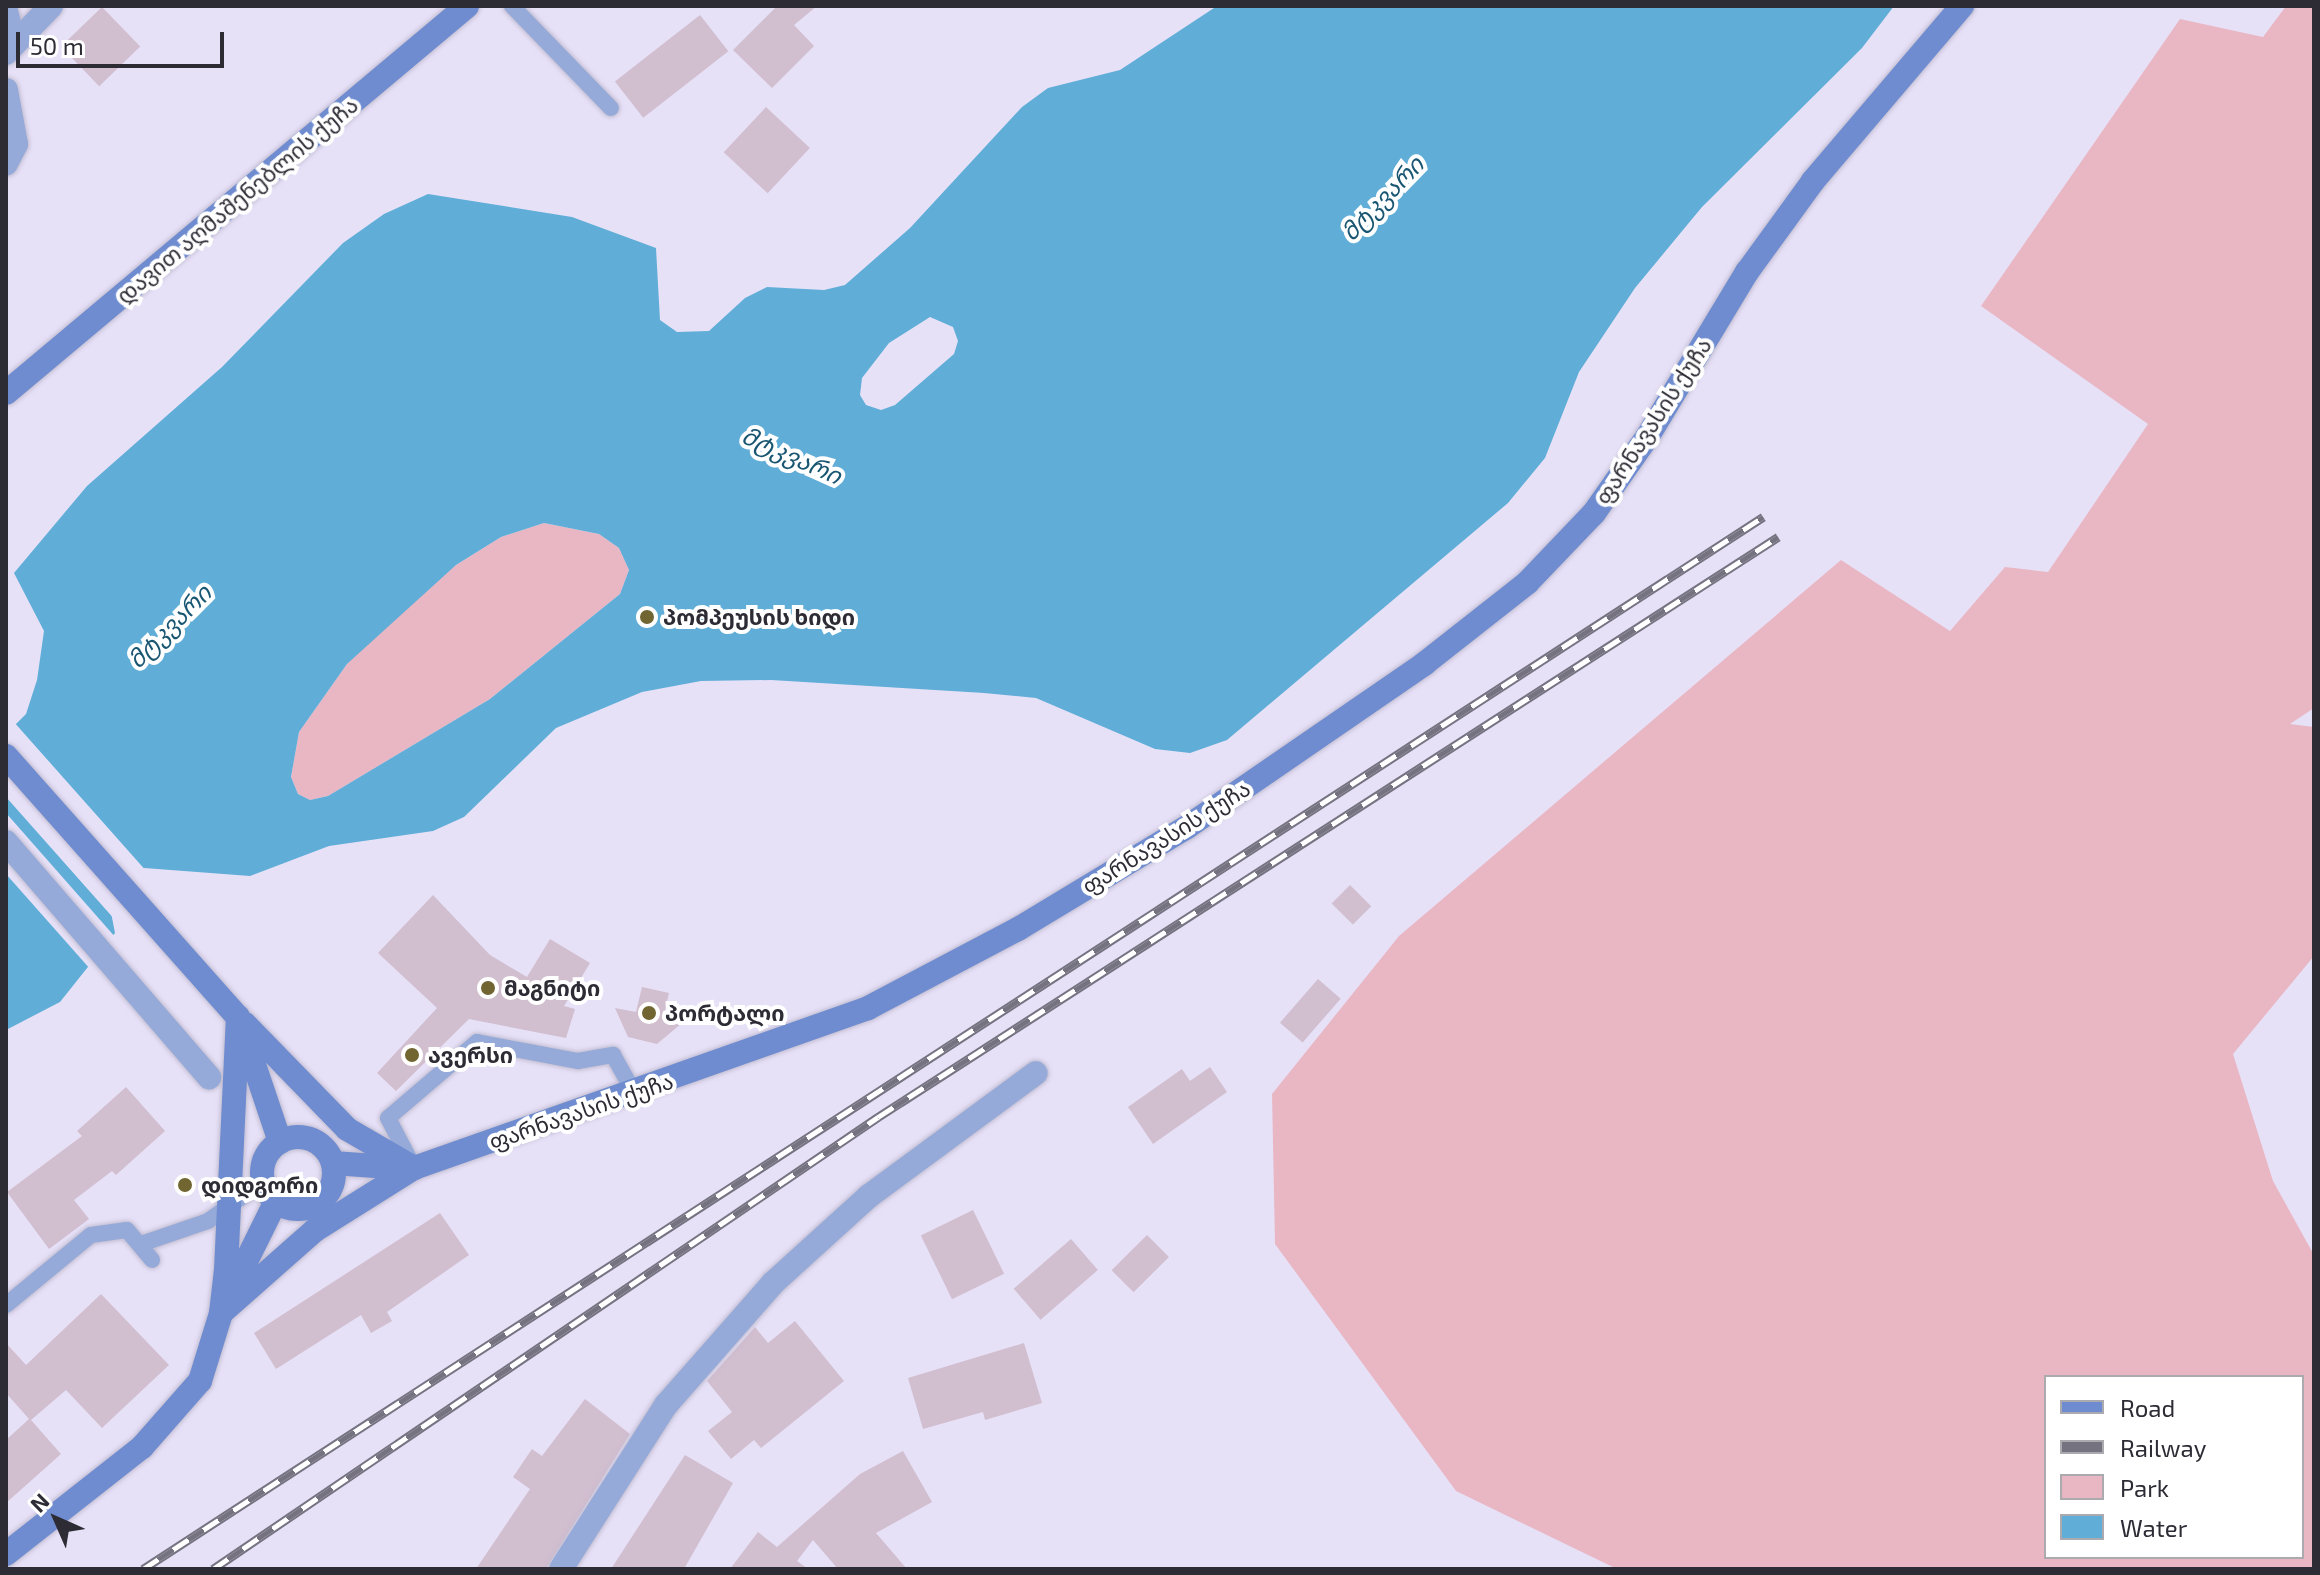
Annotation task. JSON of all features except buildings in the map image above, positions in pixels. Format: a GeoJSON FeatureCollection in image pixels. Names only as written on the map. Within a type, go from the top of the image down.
{"type":"FeatureCollection","features":[{"type":"Feature","properties":{"kind":"main road","name":"დავით აღმაშენებლის ქუჩა"},"geometry":{"type":"LineString","coordinates":[[6,393],[467,6]]}},
{"type":"Feature","properties":{"kind":"main road","name":"ფარნავასის ქუჩა"},"geometry":{"type":"LineString","coordinates":[[414,1168],[635,1094],[868,1008],[1018,929],[1187,827],[1424,664],[1527,583],[1594,513],[1648,436],[1747,272],[1813,181],[1962,6]]}},
{"type":"Feature","properties":{"kind":"main road"},"geometry":{"type":"LineString","coordinates":[[6,756],[238,1017],[347,1129],[414,1168]]}},
{"type":"Feature","properties":{"kind":"main road"},"geometry":{"type":"LineString","coordinates":[[238,1017],[280,1142]]}},
{"type":"Feature","properties":{"kind":"main road"},"geometry":{"type":"LineString","coordinates":[[221,1313],[233,1206],[238,1017]]}},
{"type":"Feature","properties":{"kind":"main road"},"geometry":{"type":"LineString","coordinates":[[6,1554],[47,1527],[152,1436],[200,1381],[221,1313],[270,1192],[265,1159],[280,1142],[313,1140],[333,1163],[333,1185],[319,1203],[297,1209],[270,1192]]}},
{"type":"Feature","properties":{"kind":"main road"},"geometry":{"type":"LineString","coordinates":[[333,1163],[414,1168]]}},
{"type":"Feature","properties":{"kind":"main road"},"geometry":{"type":"LineString","coordinates":[[221,1313],[315,1230],[414,1168]]}},
{"type":"Feature","properties":{"kind":"street"},"geometry":{"type":"LineString","coordinates":[[10,46],[51,6]]}},
{"type":"Feature","properties":{"kind":"street"},"geometry":{"type":"LineString","coordinates":[[6,11],[10,46]]}},
{"type":"Feature","properties":{"kind":"street"},"geometry":{"type":"LineString","coordinates":[[6,90],[16,144],[6,164]]}},
{"type":"Feature","properties":{"kind":"street"},"geometry":{"type":"LineString","coordinates":[[6,842],[209,1077]]}},
{"type":"Feature","properties":{"kind":"street"},"geometry":{"type":"LineString","coordinates":[[561,1569],[666,1405],[773,1283],[869,1196],[1036,1073]]}},
{"type":"Feature","properties":{"kind":"lane"},"geometry":{"type":"LineString","coordinates":[[512,6],[611,108]]}},
{"type":"Feature","properties":{"kind":"lane"},"geometry":{"type":"LineString","coordinates":[[414,1168],[388,1118],[477,1042],[578,1061],[613,1055],[635,1094]]}},
{"type":"Feature","properties":{"kind":"lane"},"geometry":{"type":"LineString","coordinates":[[141,1244],[208,1221],[233,1206],[270,1192]]}},
{"type":"Feature","properties":{"kind":"lane"},"geometry":{"type":"LineString","coordinates":[[6,1305],[91,1235],[127,1230],[152,1260]]}},
{"type":"Feature","properties":{"kind":"green space"},"geometry":{"type":"Polygon","coordinates":[[[2286,6],[2314,6],[2314,708],[2290,724],[2314,727],[2314,956],[2233,1054],[2273,1181],[2314,1255],[2314,1569],[1617,1569],[1456,1491],[1275,1244],[1272,1094],[1399,936],[1841,560],[1950,631],[2005,567],[2048,572],[2148,424],[1981,306],[2180,19],[2263,37],[2286,6]]]}},
{"type":"Feature","properties":{"kind":"green space"},"geometry":{"type":"Polygon","coordinates":[[[544,523],[599,534],[619,548],[629,570],[620,594],[490,699],[328,796],[310,800],[298,794],[291,777],[299,732],[347,664],[396,614],[456,565],[501,537],[544,523]]]}},
{"type":"Feature","properties":{"kind":"water","name":"მტკვარი"},"geometry":{"type":"Polygon","coordinates":[[[1217,6],[1894,6],[1862,48],[1702,207],[1635,288],[1579,372],[1545,458],[1508,503],[1227,740],[1190,753],[1155,749],[1036,698],[984,693],[771,680],[701,681],[642,692],[556,728],[464,817],[433,831],[329,846],[250,876],[144,868],[109,902],[115,933],[60,1002],[6,1030],[6,734],[26,714],[37,680],[44,631],[14,573],[87,486],[222,367],[343,243],[384,214],[428,194],[572,217],[656,248],[660,320],[677,332],[709,331],[745,298],[767,287],[824,290],[845,285],[910,228],[1022,107],[1048,88],[1120,70],[1217,6]],[[930,317],[889,343],[862,378],[860,395],[866,405],[881,410],[895,405],[954,354],[958,341],[953,327],[930,317]],[[544,523],[501,537],[456,565],[347,664],[299,732],[291,777],[298,794],[310,800],[328,796],[490,699],[620,594],[629,570],[619,548],[599,534],[544,523]]]}},
{"type":"Feature","properties":{"kind":"pier"},"geometry":{"type":"Polygon","coordinates":[[[13,721],[148,873],[113,903],[116,921],[6,797],[6,729],[13,721]]]}},
{"type":"Feature","properties":{"kind":"pier"},"geometry":{"type":"Polygon","coordinates":[[[6,813],[116,938],[91,970],[6,874],[6,813]]]}},
{"type":"Feature","properties":{"kind":"railway"},"geometry":{"type":"LineString","coordinates":[[143,1569],[1763,517]]}},
{"type":"Feature","properties":{"kind":"railway"},"geometry":{"type":"LineString","coordinates":[[213,1569],[878,1117],[1778,537]]}},
{"type":"Feature","properties":{"kind":"place","name":"პომპეუსის ხიდი"},"geometry":{"type":"Point","coordinates":[647,617]}},
{"type":"Feature","properties":{"kind":"place","name":"მაგნიტი"},"geometry":{"type":"Point","coordinates":[488,988]}},
{"type":"Feature","properties":{"kind":"place","name":"პორტალი"},"geometry":{"type":"Point","coordinates":[649,1013]}},
{"type":"Feature","properties":{"kind":"place","name":"ავერსი"},"geometry":{"type":"Point","coordinates":[412,1055]}},
{"type":"Feature","properties":{"kind":"place","name":"დიდგორი"},"geometry":{"type":"Point","coordinates":[185,1185]}}]}
